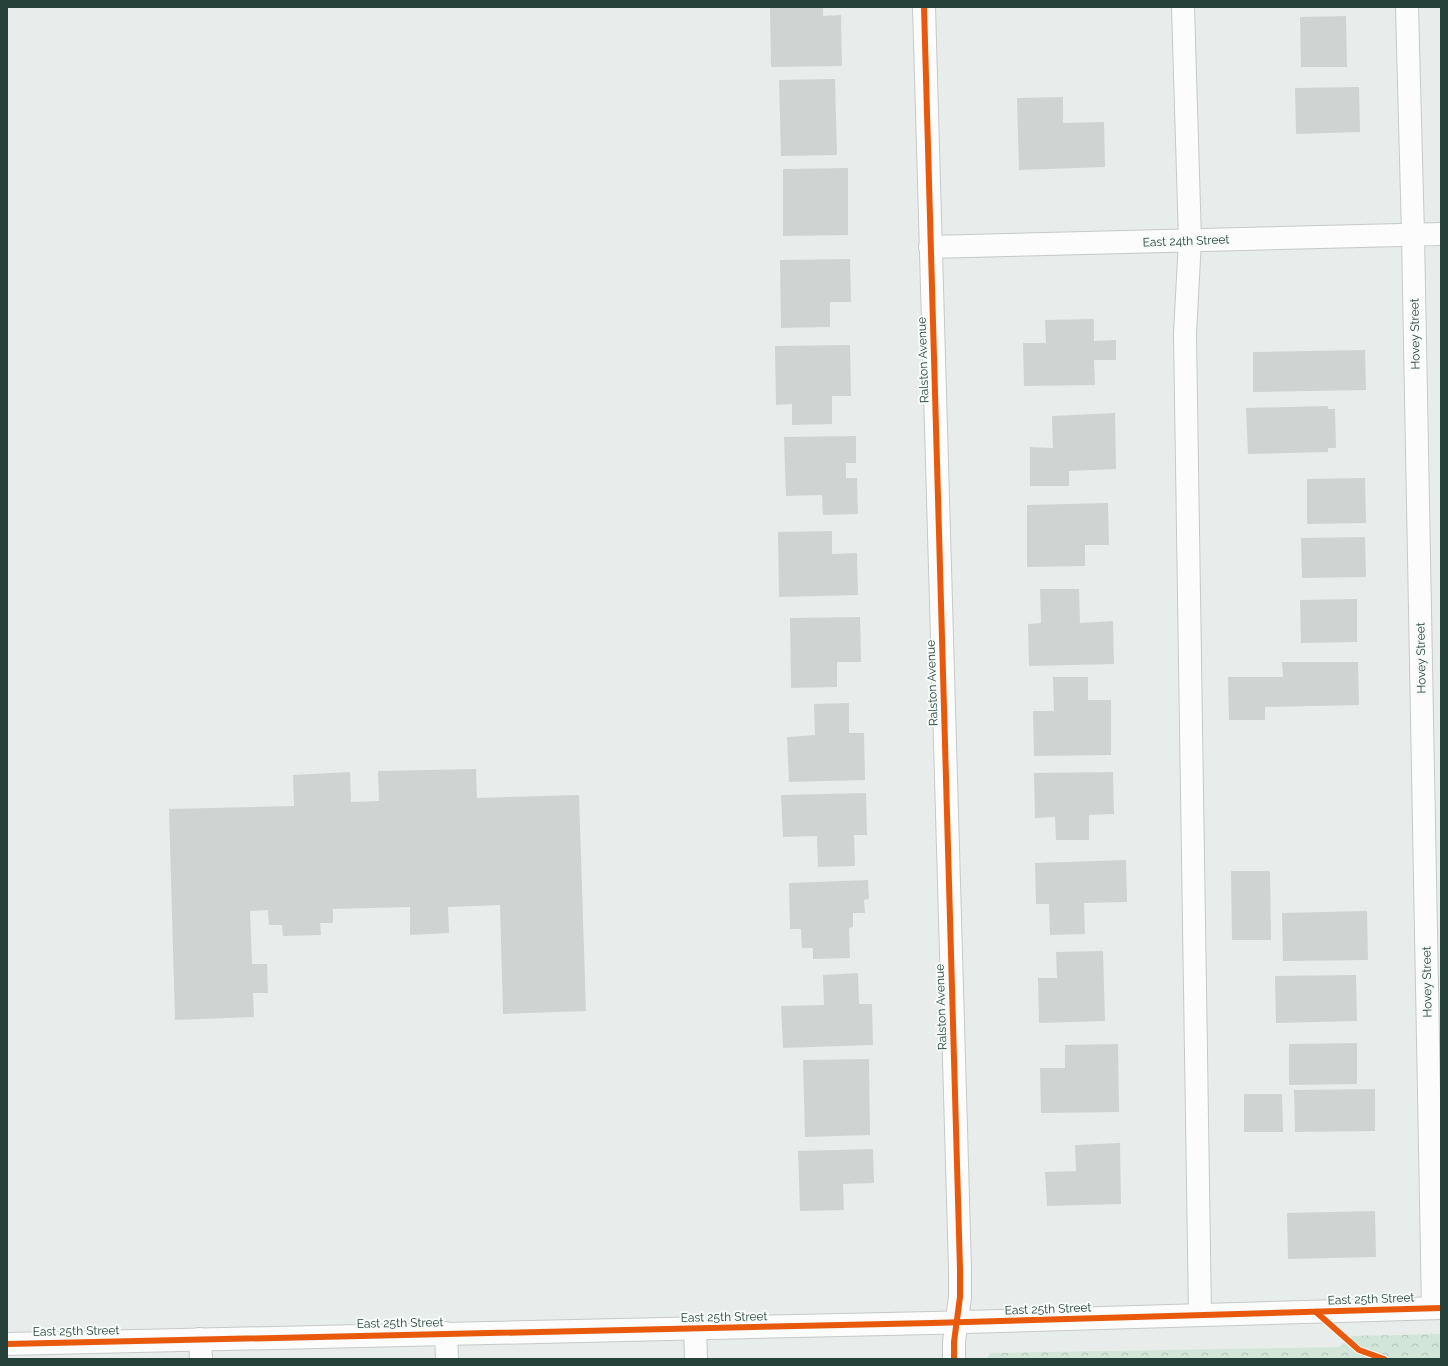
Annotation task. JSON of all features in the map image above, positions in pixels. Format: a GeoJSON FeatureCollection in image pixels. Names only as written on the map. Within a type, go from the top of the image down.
{"type":"FeatureCollection","features":[{"type":"Feature","properties":{"kind":"street","name":"Ralston Avenue"},"geometry":{"type":"LineString","coordinates":[[924,7],[960,1269],[960,1297],[954,1342],[954,1359]]}},
{"type":"Feature","properties":{"kind":"street"},"geometry":{"type":"LineString","coordinates":[[1183,7],[1190,240],[1185,334],[1200,1315]]}},
{"type":"Feature","properties":{"kind":"street","name":"Hovey Street"},"geometry":{"type":"LineString","coordinates":[[1407,7],[1437,1308]]}},
{"type":"Feature","properties":{"kind":"street","name":"East 24th Street"},"geometry":{"type":"LineString","coordinates":[[930,247],[1441,234]]}},
{"type":"Feature","properties":{"kind":"street","name":"East 25th Street"},"geometry":{"type":"LineString","coordinates":[[7,1344],[201,1349],[446,1333],[957,1322],[1437,1308]]}},
{"type":"Feature","properties":{"kind":"street"},"geometry":{"type":"LineString","coordinates":[[695,1328],[696,1359]]}},
{"type":"Feature","properties":{"kind":"street"},"geometry":{"type":"LineString","coordinates":[[446,1333],[447,1359]]}},
{"type":"Feature","properties":{"kind":"green space"},"geometry":{"type":"Polygon","coordinates":[[[1441,1334],[1441,1359],[987,1359],[990,1353],[1339,1347],[1352,1336],[1441,1334]]]}},
{"type":"Feature","properties":{"kind":"building"},"geometry":{"type":"Polygon","coordinates":[[[770,7],[823,7],[823,16],[841,15],[842,66],[771,67],[770,7]]]}},
{"type":"Feature","properties":{"kind":"building"},"geometry":{"type":"Polygon","coordinates":[[[1346,16],[1347,67],[1301,67],[1300,17],[1346,16]]]}},
{"type":"Feature","properties":{"kind":"building"},"geometry":{"type":"Polygon","coordinates":[[[835,79],[837,155],[781,156],[779,80],[835,79]]]}},
{"type":"Feature","properties":{"kind":"building"},"geometry":{"type":"Polygon","coordinates":[[[1359,87],[1360,132],[1296,134],[1295,88],[1359,87]]]}},
{"type":"Feature","properties":{"kind":"building"},"geometry":{"type":"Polygon","coordinates":[[[1063,97],[1063,123],[1104,122],[1105,167],[1019,170],[1017,98],[1063,97]]]}},
{"type":"Feature","properties":{"kind":"building"},"geometry":{"type":"Polygon","coordinates":[[[848,168],[848,235],[783,236],[783,169],[848,168]]]}},
{"type":"Feature","properties":{"kind":"building"},"geometry":{"type":"Polygon","coordinates":[[[850,259],[851,302],[830,302],[830,327],[781,328],[780,260],[850,259]]]}},
{"type":"Feature","properties":{"kind":"building"},"geometry":{"type":"Polygon","coordinates":[[[1094,319],[1094,341],[1116,340],[1116,360],[1094,360],[1095,385],[1024,386],[1023,343],[1046,343],[1045,320],[1094,319]]]}},
{"type":"Feature","properties":{"kind":"building"},"geometry":{"type":"Polygon","coordinates":[[[850,345],[851,396],[832,396],[832,424],[792,425],[792,404],[776,405],[775,346],[850,345]]]}},
{"type":"Feature","properties":{"kind":"building"},"geometry":{"type":"Polygon","coordinates":[[[1365,350],[1366,390],[1253,392],[1253,352],[1365,350]]]}},
{"type":"Feature","properties":{"kind":"building"},"geometry":{"type":"Polygon","coordinates":[[[1328,406],[1328,409],[1335,409],[1336,448],[1328,448],[1328,452],[1248,454],[1246,408],[1328,406]]]}},
{"type":"Feature","properties":{"kind":"building"},"geometry":{"type":"Polygon","coordinates":[[[1115,413],[1116,469],[1069,471],[1069,486],[1030,486],[1030,447],[1053,448],[1052,416],[1115,413]]]}},
{"type":"Feature","properties":{"kind":"building"},"geometry":{"type":"Polygon","coordinates":[[[856,436],[856,463],[846,463],[846,478],[857,478],[858,514],[823,515],[822,495],[786,496],[784,437],[856,436]]]}},
{"type":"Feature","properties":{"kind":"building"},"geometry":{"type":"Polygon","coordinates":[[[1365,478],[1366,523],[1307,524],[1307,479],[1365,478]]]}},
{"type":"Feature","properties":{"kind":"building"},"geometry":{"type":"Polygon","coordinates":[[[1108,503],[1109,545],[1085,545],[1085,566],[1027,567],[1027,505],[1108,503]]]}},
{"type":"Feature","properties":{"kind":"building"},"geometry":{"type":"Polygon","coordinates":[[[832,531],[832,554],[857,553],[858,595],[779,597],[778,532],[832,531]]]}},
{"type":"Feature","properties":{"kind":"building"},"geometry":{"type":"Polygon","coordinates":[[[1365,537],[1366,577],[1302,578],[1301,538],[1365,537]]]}},
{"type":"Feature","properties":{"kind":"building"},"geometry":{"type":"Polygon","coordinates":[[[1040,589],[1079,589],[1080,623],[1113,621],[1114,664],[1029,666],[1028,624],[1041,623],[1040,589]]]}},
{"type":"Feature","properties":{"kind":"building"},"geometry":{"type":"Polygon","coordinates":[[[1357,599],[1357,642],[1301,643],[1300,600],[1357,599]]]}},
{"type":"Feature","properties":{"kind":"building"},"geometry":{"type":"Polygon","coordinates":[[[860,617],[861,662],[837,662],[837,687],[791,688],[790,618],[860,617]]]}},
{"type":"Feature","properties":{"kind":"building"},"geometry":{"type":"Polygon","coordinates":[[[1282,662],[1358,662],[1359,705],[1265,707],[1265,720],[1229,720],[1228,677],[1283,677],[1282,662]]]}},
{"type":"Feature","properties":{"kind":"building"},"geometry":{"type":"Polygon","coordinates":[[[1053,677],[1088,677],[1088,700],[1111,700],[1111,755],[1034,756],[1033,711],[1054,711],[1053,677]]]}},
{"type":"Feature","properties":{"kind":"building"},"geometry":{"type":"Polygon","coordinates":[[[849,703],[849,733],[864,733],[865,780],[789,782],[787,737],[815,735],[814,704],[849,703]]]}},
{"type":"Feature","properties":{"kind":"building"},"geometry":{"type":"Polygon","coordinates":[[[476,769],[477,798],[579,795],[586,1011],[503,1014],[500,905],[448,907],[449,933],[410,935],[410,907],[333,909],[333,923],[320,923],[321,935],[283,936],[282,925],[269,925],[268,910],[250,911],[252,964],[267,964],[268,993],[253,993],[254,1017],[175,1020],[169,809],[294,806],[293,775],[350,772],[351,802],[379,801],[378,771],[476,769]]]}},
{"type":"Feature","properties":{"kind":"building"},"geometry":{"type":"Polygon","coordinates":[[[1113,772],[1114,814],[1089,815],[1089,840],[1056,840],[1055,817],[1035,818],[1034,773],[1113,772]]]}},
{"type":"Feature","properties":{"kind":"building"},"geometry":{"type":"Polygon","coordinates":[[[866,793],[867,835],[854,835],[855,866],[818,867],[817,836],[783,837],[781,795],[866,793]]]}},
{"type":"Feature","properties":{"kind":"building"},"geometry":{"type":"Polygon","coordinates":[[[1126,860],[1127,902],[1084,903],[1085,934],[1050,935],[1049,904],[1036,904],[1035,863],[1126,860]]]}},
{"type":"Feature","properties":{"kind":"building"},"geometry":{"type":"Polygon","coordinates":[[[1231,871],[1270,871],[1271,940],[1232,940],[1231,871]]]}},
{"type":"Feature","properties":{"kind":"building"},"geometry":{"type":"Polygon","coordinates":[[[868,880],[869,899],[864,900],[865,913],[853,913],[853,927],[849,928],[850,958],[813,959],[813,948],[802,948],[801,929],[790,929],[789,883],[868,880]]]}},
{"type":"Feature","properties":{"kind":"building"},"geometry":{"type":"Polygon","coordinates":[[[1367,911],[1368,960],[1283,961],[1282,913],[1367,911]]]}},
{"type":"Feature","properties":{"kind":"building"},"geometry":{"type":"Polygon","coordinates":[[[1103,951],[1105,1021],[1039,1023],[1038,978],[1057,978],[1056,952],[1103,951]]]}},
{"type":"Feature","properties":{"kind":"building"},"geometry":{"type":"Polygon","coordinates":[[[858,973],[859,1004],[872,1004],[873,1045],[783,1048],[781,1006],[824,1005],[823,975],[858,973]]]}},
{"type":"Feature","properties":{"kind":"building"},"geometry":{"type":"Polygon","coordinates":[[[1356,975],[1357,1021],[1276,1023],[1275,976],[1356,975]]]}},
{"type":"Feature","properties":{"kind":"building"},"geometry":{"type":"Polygon","coordinates":[[[1357,1043],[1357,1084],[1289,1085],[1289,1044],[1357,1043]]]}},
{"type":"Feature","properties":{"kind":"building"},"geometry":{"type":"Polygon","coordinates":[[[1118,1044],[1119,1112],[1041,1113],[1040,1068],[1065,1068],[1065,1045],[1118,1044]]]}},
{"type":"Feature","properties":{"kind":"building"},"geometry":{"type":"Polygon","coordinates":[[[869,1059],[870,1135],[805,1137],[803,1060],[869,1059]]]}},
{"type":"Feature","properties":{"kind":"building"},"geometry":{"type":"Polygon","coordinates":[[[1375,1089],[1375,1131],[1295,1132],[1294,1090],[1375,1089]]]}},
{"type":"Feature","properties":{"kind":"building"},"geometry":{"type":"Polygon","coordinates":[[[1244,1094],[1282,1094],[1283,1132],[1244,1132],[1244,1094]]]}},
{"type":"Feature","properties":{"kind":"building"},"geometry":{"type":"Polygon","coordinates":[[[1120,1143],[1121,1204],[1047,1206],[1045,1172],[1076,1171],[1075,1145],[1120,1143]]]}},
{"type":"Feature","properties":{"kind":"building"},"geometry":{"type":"Polygon","coordinates":[[[873,1149],[874,1183],[843,1184],[844,1210],[800,1211],[798,1151],[873,1149]]]}},
{"type":"Feature","properties":{"kind":"building"},"geometry":{"type":"Polygon","coordinates":[[[1375,1211],[1376,1257],[1288,1259],[1287,1213],[1375,1211]]]}},
{"type":"Feature","properties":{"kind":"cycle path"},"geometry":{"type":"LineString","coordinates":[[924,7],[960,1269],[960,1297],[954,1342],[954,1359]]}},
{"type":"Feature","properties":{"kind":"cycle path"},"geometry":{"type":"LineString","coordinates":[[7,1344],[932,1323],[1441,1308]]}},
{"type":"Feature","properties":{"kind":"cycle path"},"geometry":{"type":"LineString","coordinates":[[1316,1312],[1359,1350],[1384,1359]]}}]}
